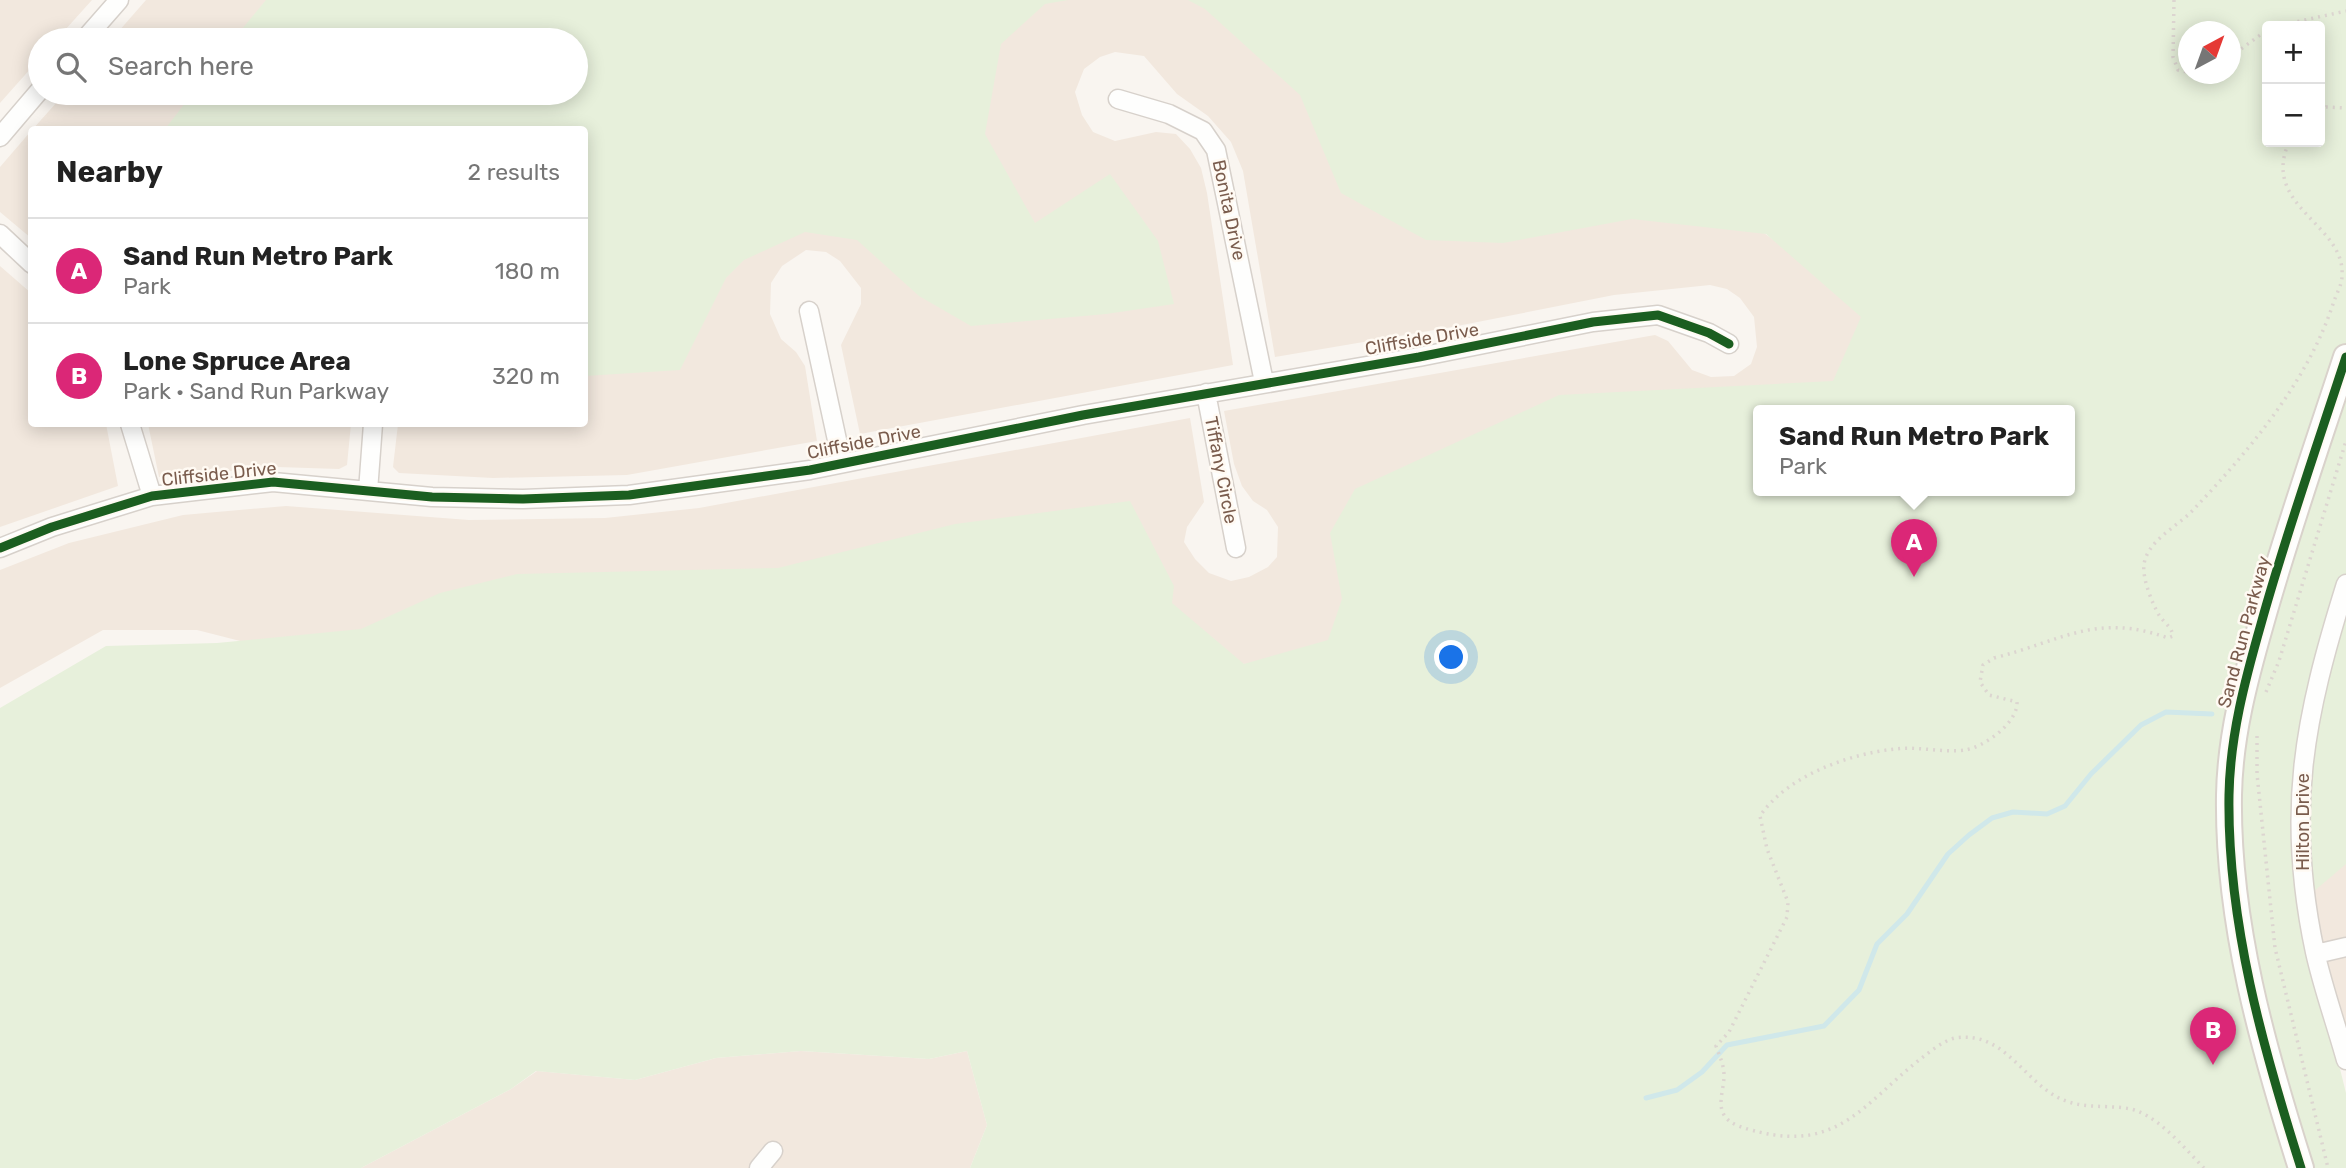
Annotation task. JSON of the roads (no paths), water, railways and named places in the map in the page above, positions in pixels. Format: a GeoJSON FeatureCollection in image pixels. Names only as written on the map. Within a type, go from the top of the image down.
{"type":"FeatureCollection","features":[{"type":"Feature","properties":{"kind":"street"},"geometry":{"type":"LineString","coordinates":[[94,28],[118,0]]}},
{"type":"Feature","properties":{"kind":"street","name":"Bonita Drive"},"geometry":{"type":"LineString","coordinates":[[1118,99],[1181,120],[1203,131],[1216,150],[1264,382]]}},
{"type":"Feature","properties":{"kind":"street"},"geometry":{"type":"LineString","coordinates":[[0,137],[28,104]]}},
{"type":"Feature","properties":{"kind":"street"},"geometry":{"type":"LineString","coordinates":[[0,234],[28,260]]}},
{"type":"Feature","properties":{"kind":"street"},"geometry":{"type":"LineString","coordinates":[[809,311],[842,463]]}},
{"type":"Feature","properties":{"kind":"street","name":"Cliffside Drive"},"geometry":{"type":"LineString","coordinates":[[0,548],[52,527],[152,496],[273,482],[432,498],[523,499],[629,495],[842,463],[1264,382],[1419,357],[1593,322],[1658,315],[1709,333],[1729,344]]}},
{"type":"Feature","properties":{"kind":"street","name":"Sand Run Parkway"},"geometry":{"type":"LineString","coordinates":[[2301,1168],[2254,1003],[2244,953],[2232,857],[2229,795],[2241,695],[2274,576],[2346,357]]}},
{"type":"Feature","properties":{"kind":"street","name":"Tiffany Circle"},"geometry":{"type":"LineString","coordinates":[[1206,393],[1236,548]]}},
{"type":"Feature","properties":{"kind":"street"},"geometry":{"type":"LineString","coordinates":[[131,427],[152,496]]}},
{"type":"Feature","properties":{"kind":"street"},"geometry":{"type":"LineString","coordinates":[[368,491],[373,427]]}},
{"type":"Feature","properties":{"kind":"street","name":"Hilton Drive"},"geometry":{"type":"LineString","coordinates":[[2346,584],[2315,687],[2300,784],[2304,885],[2316,954],[2346,1060]]}},
{"type":"Feature","properties":{"kind":"street"},"geometry":{"type":"LineString","coordinates":[[2316,954],[2346,947]]}},
{"type":"Feature","properties":{"kind":"street"},"geometry":{"type":"LineString","coordinates":[[759,1168],[773,1151]]}},
{"type":"Feature","properties":{"kind":"waterway"},"geometry":{"type":"LineString","coordinates":[[1646,1098],[1677,1090],[1702,1072],[1727,1045],[1824,1026],[1859,990],[1877,944],[1907,914],[1948,854],[1969,835],[1992,818],[2013,812],[2047,814],[2065,806],[2091,774],[2141,725],[2166,712],[2212,714]]}},
{"type":"Feature","properties":{"kind":"place","name":"Sand Run Metro Park"},"geometry":{"type":"Point","coordinates":[1914,577]}},
{"type":"Feature","properties":{"kind":"place","name":"Lone Spruce Area"},"geometry":{"type":"Point","coordinates":[2213,1065]}}]}
